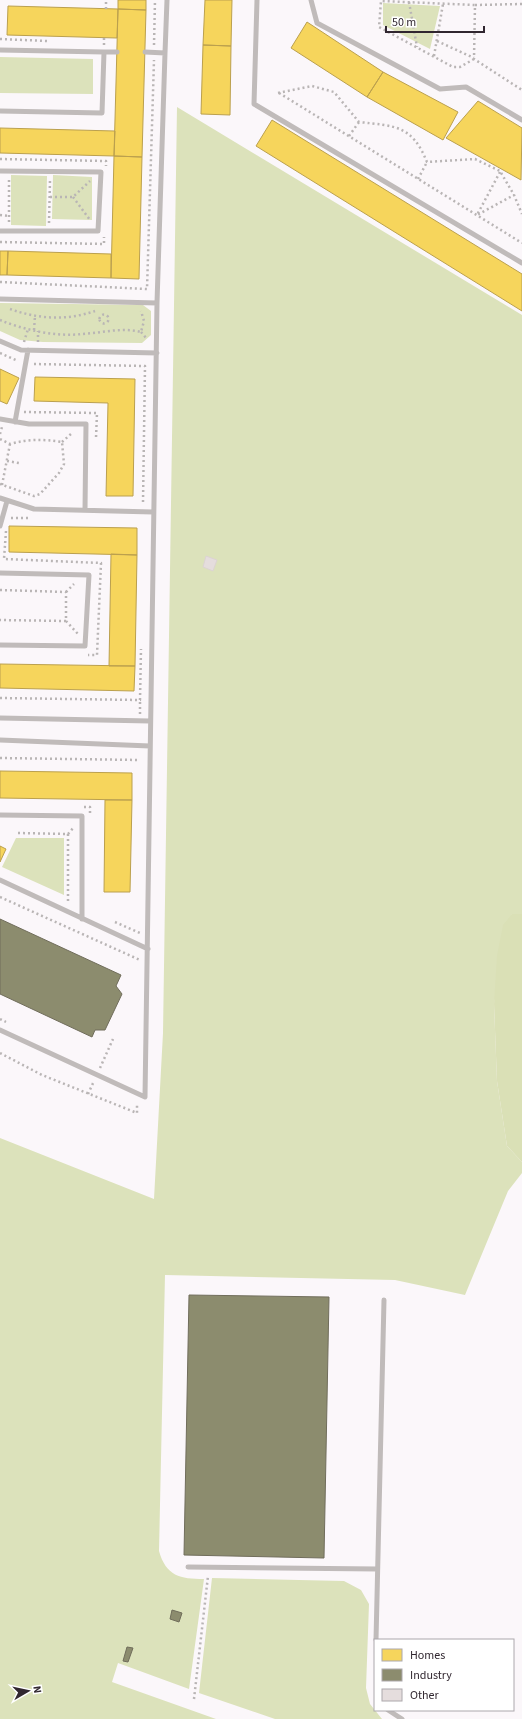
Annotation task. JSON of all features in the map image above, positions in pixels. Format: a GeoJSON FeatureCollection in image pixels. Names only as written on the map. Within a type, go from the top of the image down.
{"type":"FeatureCollection","features":[{"type":"Feature","properties":{"kind":"lane"},"geometry":{"type":"LineString","coordinates":[[0,1030],[145,1097],[157,303],[167,0]]}},
{"type":"Feature","properties":{"kind":"lane"},"geometry":{"type":"LineString","coordinates":[[258,0],[254,104],[522,263]]}},
{"type":"Feature","properties":{"kind":"lane"},"geometry":{"type":"LineString","coordinates":[[311,0],[317,22],[440,89],[466,87],[522,120]]}},
{"type":"Feature","properties":{"kind":"lane"},"geometry":{"type":"LineString","coordinates":[[0,50],[117,52]]}},
{"type":"Feature","properties":{"kind":"lane"},"geometry":{"type":"LineString","coordinates":[[0,111],[102,113],[104,52]]}},
{"type":"Feature","properties":{"kind":"lane"},"geometry":{"type":"LineString","coordinates":[[145,52],[165,53]]}},
{"type":"Feature","properties":{"kind":"lane"},"geometry":{"type":"LineString","coordinates":[[0,171],[103,172],[98,231],[0,231]]}},
{"type":"Feature","properties":{"kind":"lane"},"geometry":{"type":"LineString","coordinates":[[0,299],[157,303]]}},
{"type":"Feature","properties":{"kind":"lane"},"geometry":{"type":"LineString","coordinates":[[0,341],[21,350],[157,353]]}},
{"type":"Feature","properties":{"kind":"lane"},"geometry":{"type":"LineString","coordinates":[[15,422],[28,350]]}},
{"type":"Feature","properties":{"kind":"lane"},"geometry":{"type":"LineString","coordinates":[[0,419],[15,422],[86,424],[85,510]]}},
{"type":"Feature","properties":{"kind":"lane"},"geometry":{"type":"LineString","coordinates":[[0,498],[34,509],[153,512]]}},
{"type":"Feature","properties":{"kind":"lane"},"geometry":{"type":"LineString","coordinates":[[0,526],[7,501]]}},
{"type":"Feature","properties":{"kind":"lane"},"geometry":{"type":"LineString","coordinates":[[0,573],[89,575],[85,646],[0,645]]}},
{"type":"Feature","properties":{"kind":"lane"},"geometry":{"type":"LineString","coordinates":[[0,718],[150,722]]}},
{"type":"Feature","properties":{"kind":"lane"},"geometry":{"type":"LineString","coordinates":[[0,740],[150,746]]}},
{"type":"Feature","properties":{"kind":"lane"},"geometry":{"type":"LineString","coordinates":[[0,815],[82,816],[82,918]]}},
{"type":"Feature","properties":{"kind":"lane"},"geometry":{"type":"LineString","coordinates":[[0,880],[148,949]]}},
{"type":"Feature","properties":{"kind":"lane"},"geometry":{"type":"LineString","coordinates":[[376,1639],[384,1300]]}},
{"type":"Feature","properties":{"kind":"lane"},"geometry":{"type":"LineString","coordinates":[[188,1567],[377,1569]]}},
{"type":"Feature","properties":{"kind":"lane"},"geometry":{"type":"LineString","coordinates":[[390,1711],[402,1719]]}},
{"type":"Feature","properties":{"kind":"path"},"geometry":{"type":"LineString","coordinates":[[106,0],[106,9]]}},
{"type":"Feature","properties":{"kind":"path"},"geometry":{"type":"LineString","coordinates":[[0,282],[147,289],[155,0]]}},
{"type":"Feature","properties":{"kind":"path"},"geometry":{"type":"LineString","coordinates":[[474,59],[460,67],[453,66],[379,27],[381,1],[475,5],[522,4]]}},
{"type":"Feature","properties":{"kind":"path"},"geometry":{"type":"LineString","coordinates":[[409,2],[417,47]]}},
{"type":"Feature","properties":{"kind":"path"},"geometry":{"type":"LineString","coordinates":[[434,56],[444,4]]}},
{"type":"Feature","properties":{"kind":"path"},"geometry":{"type":"LineString","coordinates":[[474,59],[475,5]]}},
{"type":"Feature","properties":{"kind":"path"},"geometry":{"type":"LineString","coordinates":[[437,41],[474,59],[522,90]]}},
{"type":"Feature","properties":{"kind":"path"},"geometry":{"type":"LineString","coordinates":[[418,179],[427,162],[420,144],[406,131],[383,125],[359,122],[334,92],[312,86],[278,93],[418,179],[522,242]]}},
{"type":"Feature","properties":{"kind":"path"},"geometry":{"type":"LineString","coordinates":[[349,136],[359,122]]}},
{"type":"Feature","properties":{"kind":"path"},"geometry":{"type":"LineString","coordinates":[[0,159],[106,161],[106,166],[103,172],[73,196],[50,196]]}},
{"type":"Feature","properties":{"kind":"path"},"geometry":{"type":"LineString","coordinates":[[427,162],[475,159],[500,172],[514,195],[522,214]]}},
{"type":"Feature","properties":{"kind":"path"},"geometry":{"type":"LineString","coordinates":[[103,172],[106,166]]}},
{"type":"Feature","properties":{"kind":"path"},"geometry":{"type":"LineString","coordinates":[[9,171],[9,231]]}},
{"type":"Feature","properties":{"kind":"path"},"geometry":{"type":"LineString","coordinates":[[49,231],[51,171]]}},
{"type":"Feature","properties":{"kind":"path"},"geometry":{"type":"LineString","coordinates":[[477,215],[500,172]]}},
{"type":"Feature","properties":{"kind":"path"},"geometry":{"type":"LineString","coordinates":[[477,215],[514,195]]}},
{"type":"Feature","properties":{"kind":"path"},"geometry":{"type":"LineString","coordinates":[[0,215],[9,216]]}},
{"type":"Feature","properties":{"kind":"path"},"geometry":{"type":"LineString","coordinates":[[0,242],[104,244],[104,232]]}},
{"type":"Feature","properties":{"kind":"path"},"geometry":{"type":"LineString","coordinates":[[7,308],[35,316],[58,319],[78,317],[97,310]]}},
{"type":"Feature","properties":{"kind":"path"},"geometry":{"type":"LineString","coordinates":[[136,312],[141,311],[144,320],[141,332]]}},
{"type":"Feature","properties":{"kind":"path"},"geometry":{"type":"LineString","coordinates":[[34,330],[35,316]]}},
{"type":"Feature","properties":{"kind":"path"},"geometry":{"type":"LineString","coordinates":[[0,320],[28,329],[80,335],[120,330],[141,332],[149,342]]}},
{"type":"Feature","properties":{"kind":"path"},"geometry":{"type":"LineString","coordinates":[[21,350],[28,329]]}},
{"type":"Feature","properties":{"kind":"path"},"geometry":{"type":"LineString","coordinates":[[0,439],[10,444],[25,440],[62,442],[64,464],[59,473],[40,494],[34,496],[1,485],[10,444]]}},
{"type":"Feature","properties":{"kind":"path"},"geometry":{"type":"LineString","coordinates":[[7,461],[19,463]]}},
{"type":"Feature","properties":{"kind":"path"},"geometry":{"type":"LineString","coordinates":[[0,590],[66,592],[66,621],[85,641]]}},
{"type":"Feature","properties":{"kind":"path"},"geometry":{"type":"LineString","coordinates":[[0,620],[66,621]]}},
{"type":"Feature","properties":{"kind":"path"},"geometry":{"type":"LineString","coordinates":[[140,700],[140,721]]}},
{"type":"Feature","properties":{"kind":"path"},"geometry":{"type":"LineString","coordinates":[[0,758],[140,760],[140,745]]}},
{"type":"Feature","properties":{"kind":"path"},"geometry":{"type":"LineString","coordinates":[[83,807],[90,807],[90,814]]}},
{"type":"Feature","properties":{"kind":"path"},"geometry":{"type":"LineString","coordinates":[[18,833],[68,834],[68,902]]}},
{"type":"Feature","properties":{"kind":"path"},"geometry":{"type":"LineString","coordinates":[[0,897],[140,961],[141,926]]}},
{"type":"Feature","properties":{"kind":"path"},"geometry":{"type":"LineString","coordinates":[[0,1054],[42,1075],[137,1113],[136,1093]]}},
{"type":"Feature","properties":{"kind":"path"},"geometry":{"type":"LineString","coordinates":[[194,1699],[209,1567]]}},
{"type":"Feature","properties":{"kind":"green space"},"geometry":{"type":"Polygon","coordinates":[[[383,3],[440,6],[430,49],[383,25],[383,3]]]}},
{"type":"Feature","properties":{"kind":"green space"},"geometry":{"type":"Polygon","coordinates":[[[0,57],[93,59],[93,94],[0,93],[0,57]]]}},
{"type":"Feature","properties":{"kind":"green space"},"geometry":{"type":"Polygon","coordinates":[[[177,107],[522,315],[522,914],[512,914],[494,1004],[497,1081],[507,1146],[522,1162],[522,1173],[508,1191],[465,1295],[395,1280],[165,1275],[159,1551],[162,1559],[170,1571],[181,1577],[204,1579],[189,1689],[118,1663],[112,1682],[216,1719],[0,1719],[0,1138],[154,1199],[163,1033],[177,107]]]}},
{"type":"Feature","properties":{"kind":"green space"},"geometry":{"type":"Polygon","coordinates":[[[11,175],[47,176],[46,226],[11,225],[11,175]]]}},
{"type":"Feature","properties":{"kind":"green space"},"geometry":{"type":"Polygon","coordinates":[[[53,175],[92,177],[92,220],[52,219],[53,175]]]}},
{"type":"Feature","properties":{"kind":"green space"},"geometry":{"type":"Polygon","coordinates":[[[0,303],[143,305],[151,311],[151,335],[142,343],[43,342],[20,340],[0,331],[0,303]]]}},
{"type":"Feature","properties":{"kind":"green space"},"geometry":{"type":"Polygon","coordinates":[[[16,838],[64,838],[64,895],[2,867],[16,838]]]}},
{"type":"Feature","properties":{"kind":"green space"},"geometry":{"type":"Polygon","coordinates":[[[512,914],[522,914],[522,1162],[507,1146],[497,1081],[494,1004],[497,956],[503,925],[512,914]]]}},
{"type":"Feature","properties":{"kind":"green space"},"geometry":{"type":"Polygon","coordinates":[[[212,1578],[344,1581],[361,1590],[369,1604],[366,1688],[370,1704],[374,1711],[382,1719],[275,1719],[199,1693],[212,1578]]]}},
{"type":"Feature","properties":{"kind":"building: Homes"},"geometry":{"type":"Polygon","coordinates":[[[118,0],[146,0],[146,10],[118,9],[118,0]]]}},
{"type":"Feature","properties":{"kind":"building: Homes"},"geometry":{"type":"Polygon","coordinates":[[[205,0],[232,0],[231,46],[203,45],[205,0]]]}},
{"type":"Feature","properties":{"kind":"building: Homes"},"geometry":{"type":"Polygon","coordinates":[[[8,6],[118,9],[117,38],[7,35],[8,6]]]}},
{"type":"Feature","properties":{"kind":"building: Homes"},"geometry":{"type":"Polygon","coordinates":[[[118,9],[146,10],[142,157],[114,156],[118,9]]]}},
{"type":"Feature","properties":{"kind":"building: Homes"},"geometry":{"type":"Polygon","coordinates":[[[307,22],[383,72],[367,97],[291,48],[307,22]]]}},
{"type":"Feature","properties":{"kind":"building: Homes"},"geometry":{"type":"Polygon","coordinates":[[[203,45],[231,46],[230,115],[201,114],[203,45]]]}},
{"type":"Feature","properties":{"kind":"building: Homes"},"geometry":{"type":"Polygon","coordinates":[[[383,72],[458,112],[443,140],[367,97],[383,72]]]}},
{"type":"Feature","properties":{"kind":"building: Homes"},"geometry":{"type":"Polygon","coordinates":[[[478,101],[522,128],[521,180],[446,138],[478,101]]]}},
{"type":"Feature","properties":{"kind":"building: Homes"},"geometry":{"type":"Polygon","coordinates":[[[272,120],[522,274],[522,311],[256,146],[272,120]]]}},
{"type":"Feature","properties":{"kind":"building: Homes"},"geometry":{"type":"Polygon","coordinates":[[[0,128],[115,131],[114,156],[0,153],[0,128]]]}},
{"type":"Feature","properties":{"kind":"building: Homes"},"geometry":{"type":"Polygon","coordinates":[[[114,156],[142,157],[139,279],[111,278],[114,156]]]}},
{"type":"Feature","properties":{"kind":"building: Homes"},"geometry":{"type":"Polygon","coordinates":[[[0,251],[8,251],[7,275],[0,275],[0,251]]]}},
{"type":"Feature","properties":{"kind":"building: Homes"},"geometry":{"type":"Polygon","coordinates":[[[8,251],[111,254],[111,278],[7,275],[8,251]]]}},
{"type":"Feature","properties":{"kind":"building: Homes"},"geometry":{"type":"Polygon","coordinates":[[[0,369],[19,378],[7,404],[0,401],[0,369]]]}},
{"type":"Feature","properties":{"kind":"building: Homes"},"geometry":{"type":"Polygon","coordinates":[[[35,377],[135,379],[133,496],[106,496],[108,403],[34,401],[35,377]]]}},
{"type":"Feature","properties":{"kind":"building: Homes"},"geometry":{"type":"Polygon","coordinates":[[[9,526],[137,528],[137,555],[9,552],[9,526]]]}},
{"type":"Feature","properties":{"kind":"building: Homes"},"geometry":{"type":"Polygon","coordinates":[[[111,554],[137,555],[135,666],[109,666],[111,554]]]}},
{"type":"Feature","properties":{"kind":"building: Homes"},"geometry":{"type":"Polygon","coordinates":[[[0,664],[135,666],[134,691],[0,688],[0,664]]]}},
{"type":"Feature","properties":{"kind":"building: Homes"},"geometry":{"type":"Polygon","coordinates":[[[0,771],[132,773],[132,800],[0,798],[0,771]]]}},
{"type":"Feature","properties":{"kind":"building: Homes"},"geometry":{"type":"Polygon","coordinates":[[[105,800],[132,800],[130,892],[104,892],[105,800]]]}},
{"type":"Feature","properties":{"kind":"building: Homes"},"geometry":{"type":"Polygon","coordinates":[[[0,846],[6,849],[0,862],[0,846]]]}},
{"type":"Feature","properties":{"kind":"building: Industry"},"geometry":{"type":"Polygon","coordinates":[[[0,919],[121,975],[116,986],[122,994],[105,1030],[95,1030],[92,1037],[0,994],[0,919]]]}},
{"type":"Feature","properties":{"kind":"building: Industry"},"geometry":{"type":"Polygon","coordinates":[[[189,1295],[329,1297],[324,1558],[184,1555],[189,1295]]]}},
{"type":"Feature","properties":{"kind":"building: Industry"},"geometry":{"type":"Polygon","coordinates":[[[172,1610],[182,1613],[179,1622],[170,1619],[172,1610]]]}},
{"type":"Feature","properties":{"kind":"building: Industry"},"geometry":{"type":"Polygon","coordinates":[[[127,1647],[133,1648],[128,1662],[123,1661],[127,1647]]]}},
{"type":"Feature","properties":{"kind":"building: Other"},"geometry":{"type":"Polygon","coordinates":[[[206,556],[217,560],[213,571],[203,567],[206,556]]]}}]}
